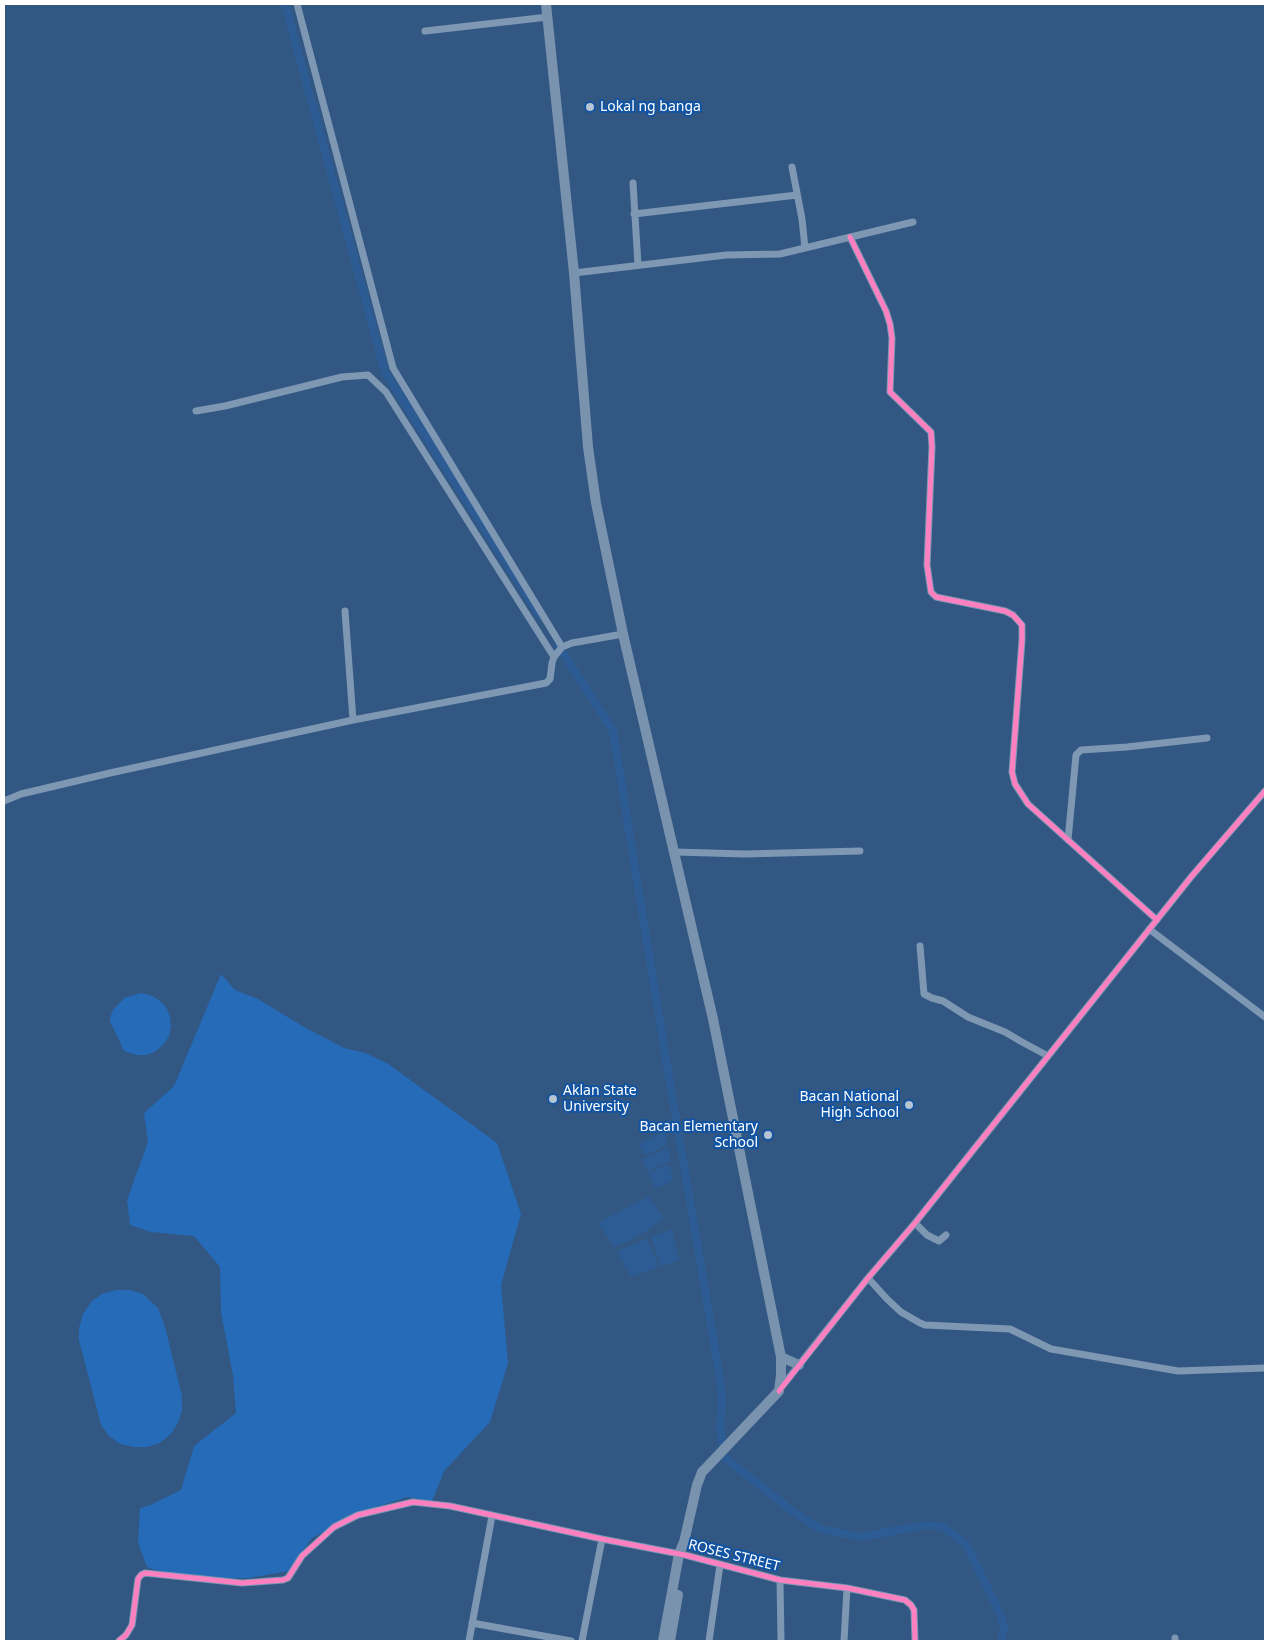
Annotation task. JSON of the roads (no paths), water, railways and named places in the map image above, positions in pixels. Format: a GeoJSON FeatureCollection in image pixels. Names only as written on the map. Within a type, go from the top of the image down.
{"type":"FeatureCollection","features":[{"type":"Feature","properties":{"kind":"main road"},"geometry":{"type":"LineString","coordinates":[[546,4],[574,273],[588,448],[596,503],[623,634],[713,1019],[781,1357],[781,1375],[778,1391],[702,1472],[684,1542],[670,1641]]}},
{"type":"Feature","properties":{"kind":"main road"},"geometry":{"type":"LineString","coordinates":[[781,1357],[800,1365]]}},
{"type":"Feature","properties":{"kind":"main road"},"geometry":{"type":"LineString","coordinates":[[663,1641],[682,1555]]}},
{"type":"Feature","properties":{"kind":"street"},"geometry":{"type":"LineString","coordinates":[[297,4],[394,368],[559,650]]}},
{"type":"Feature","properties":{"kind":"street"},"geometry":{"type":"LineString","coordinates":[[425,31],[548,18]]}},
{"type":"Feature","properties":{"kind":"street"},"geometry":{"type":"LineString","coordinates":[[792,167],[802,219],[805,248]]}},
{"type":"Feature","properties":{"kind":"street"},"geometry":{"type":"LineString","coordinates":[[633,183],[638,265]]}},
{"type":"Feature","properties":{"kind":"street"},"geometry":{"type":"LineString","coordinates":[[634,214],[797,195]]}},
{"type":"Feature","properties":{"kind":"street"},"geometry":{"type":"LineString","coordinates":[[574,273],[726,255],[780,254],[913,222]]}},
{"type":"Feature","properties":{"kind":"street"},"geometry":{"type":"LineString","coordinates":[[850,237],[886,311],[890,324],[892,338],[890,392],[931,432],[927,565],[930,588],[936,597],[1005,611],[1013,615],[1022,625],[1012,772],[1015,784],[1028,804],[1156,920]]}},
{"type":"Feature","properties":{"kind":"street"},"geometry":{"type":"LineString","coordinates":[[196,411],[342,377],[368,375],[386,392],[559,650]]}},
{"type":"Feature","properties":{"kind":"street"},"geometry":{"type":"LineString","coordinates":[[346,611],[353,720]]}},
{"type":"Feature","properties":{"kind":"street"},"geometry":{"type":"LineString","coordinates":[[4,801],[21,794],[110,773],[353,720],[546,683],[550,678],[552,663],[559,650],[572,643],[623,634]]}},
{"type":"Feature","properties":{"kind":"street"},"geometry":{"type":"LineString","coordinates":[[1068,840],[1076,755],[1080,750],[1207,738]]}},
{"type":"Feature","properties":{"kind":"street"},"geometry":{"type":"LineString","coordinates":[[778,1391],[868,1278],[915,1223],[1191,876],[1265,791]]}},
{"type":"Feature","properties":{"kind":"street"},"geometry":{"type":"LineString","coordinates":[[674,852],[745,854],[860,851]]}},
{"type":"Feature","properties":{"kind":"street"},"geometry":{"type":"LineString","coordinates":[[1149,929],[1265,1017]]}},
{"type":"Feature","properties":{"kind":"street"},"geometry":{"type":"LineString","coordinates":[[920,946],[924,994],[943,1001],[968,1017],[1005,1032],[1048,1056]]}},
{"type":"Feature","properties":{"kind":"street"},"geometry":{"type":"LineString","coordinates":[[915,1223],[927,1235],[940,1240],[946,1235]]}},
{"type":"Feature","properties":{"kind":"street"},"geometry":{"type":"LineString","coordinates":[[868,1278],[901,1312],[925,1325],[1010,1329],[1051,1349],[1178,1371],[1265,1368]]}},
{"type":"Feature","properties":{"kind":"street","name":"ROSES STREET"},"geometry":{"type":"LineString","coordinates":[[119,1641],[126,1636],[132,1625],[138,1579],[145,1573],[242,1583],[283,1580],[288,1578],[302,1556],[334,1528],[358,1516],[413,1502],[450,1506],[682,1555],[780,1580],[847,1588],[905,1600],[914,1610],[915,1641]]}},
{"type":"Feature","properties":{"kind":"street"},"geometry":{"type":"LineString","coordinates":[[469,1641],[492,1516]]}},
{"type":"Feature","properties":{"kind":"street"},"geometry":{"type":"LineString","coordinates":[[582,1641],[602,1539]]}},
{"type":"Feature","properties":{"kind":"street"},"geometry":{"type":"LineString","coordinates":[[709,1641],[720,1565]]}},
{"type":"Feature","properties":{"kind":"street"},"geometry":{"type":"LineString","coordinates":[[780,1580],[781,1641]]}},
{"type":"Feature","properties":{"kind":"street"},"geometry":{"type":"LineString","coordinates":[[844,1641],[847,1588]]}},
{"type":"Feature","properties":{"kind":"street"},"geometry":{"type":"LineString","coordinates":[[472,1623],[571,1641]]}},
{"type":"Feature","properties":{"kind":"waterway"},"geometry":{"type":"LineString","coordinates":[[285,4],[385,372],[540,616]]}},
{"type":"Feature","properties":{"kind":"waterway"},"geometry":{"type":"LineString","coordinates":[[558,645],[613,731],[720,1378],[722,1403],[720,1426],[724,1457],[795,1513],[821,1529],[860,1537],[927,1525],[943,1527],[966,1544],[1001,1616],[1004,1627],[1001,1641]]}},
{"type":"Feature","properties":{"kind":"place","name":"Lokal ng banga"},"geometry":{"type":"Point","coordinates":[590,107]}},
{"type":"Feature","properties":{"kind":"place","name":"Aklan State University"},"geometry":{"type":"Point","coordinates":[553,1099]}},
{"type":"Feature","properties":{"kind":"place","name":"Bacan National High School"},"geometry":{"type":"Point","coordinates":[909,1105]}},
{"type":"Feature","properties":{"kind":"place","name":"Bacan Elementary School"},"geometry":{"type":"Point","coordinates":[768,1135]}}]}
